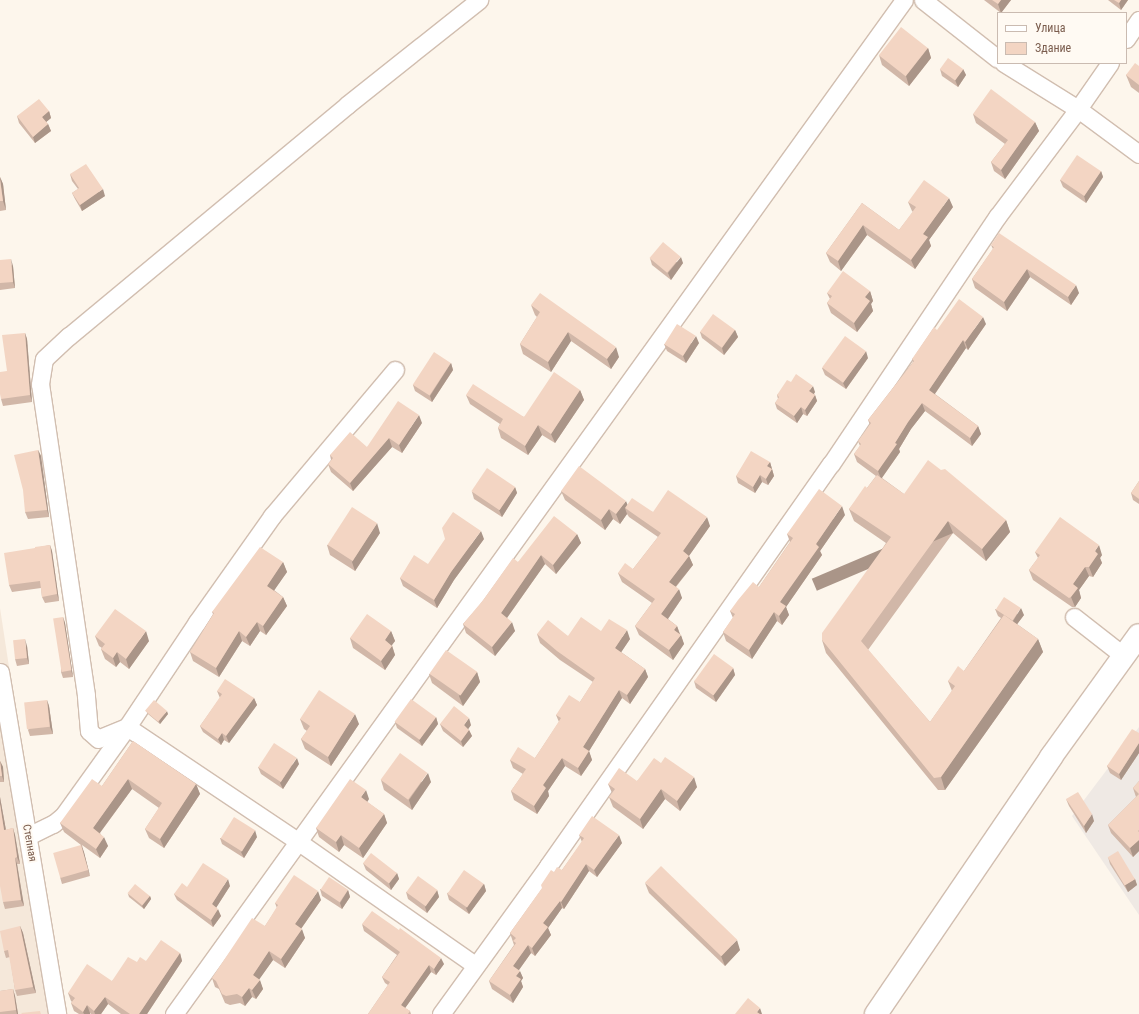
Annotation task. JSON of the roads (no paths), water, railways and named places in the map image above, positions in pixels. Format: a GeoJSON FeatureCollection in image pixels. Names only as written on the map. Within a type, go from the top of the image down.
{"type":"FeatureCollection","features":[{"type":"Feature","properties":{"kind":"street"},"geometry":{"type":"LineString","coordinates":[[127,727],[98,739],[88,731],[86,695],[40,384],[44,359],[69,336],[341,110],[479,0]]}},
{"type":"Feature","properties":{"kind":"street"},"geometry":{"type":"LineString","coordinates":[[174,1014],[299,842],[394,706],[904,0]]}},
{"type":"Feature","properties":{"kind":"street"},"geometry":{"type":"LineString","coordinates":[[923,0],[997,58]]}},
{"type":"Feature","properties":{"kind":"street"},"geometry":{"type":"LineString","coordinates":[[1127,38],[1139,20]]}},
{"type":"Feature","properties":{"kind":"street"},"geometry":{"type":"LineString","coordinates":[[1006,64],[1078,109],[1139,154]]}},
{"type":"Feature","properties":{"kind":"street"},"geometry":{"type":"LineString","coordinates":[[441,1014],[548,866],[831,464],[997,217],[1078,109],[1109,64]]}},
{"type":"Feature","properties":{"kind":"street"},"geometry":{"type":"LineString","coordinates":[[28,836],[53,824],[63,816],[127,727],[197,622],[272,516],[395,370]]}},
{"type":"Feature","properties":{"kind":"street"},"geometry":{"type":"LineString","coordinates":[[1074,617],[1124,656]]}},
{"type":"Feature","properties":{"kind":"street"},"geometry":{"type":"LineString","coordinates":[[876,1014],[1051,756],[1139,635]]}},
{"type":"Feature","properties":{"kind":"street","name":"Степная"},"geometry":{"type":"LineString","coordinates":[[0,672],[57,1014]]}},
{"type":"Feature","properties":{"kind":"street"},"geometry":{"type":"LineString","coordinates":[[127,727],[299,842],[475,965]]}}]}
